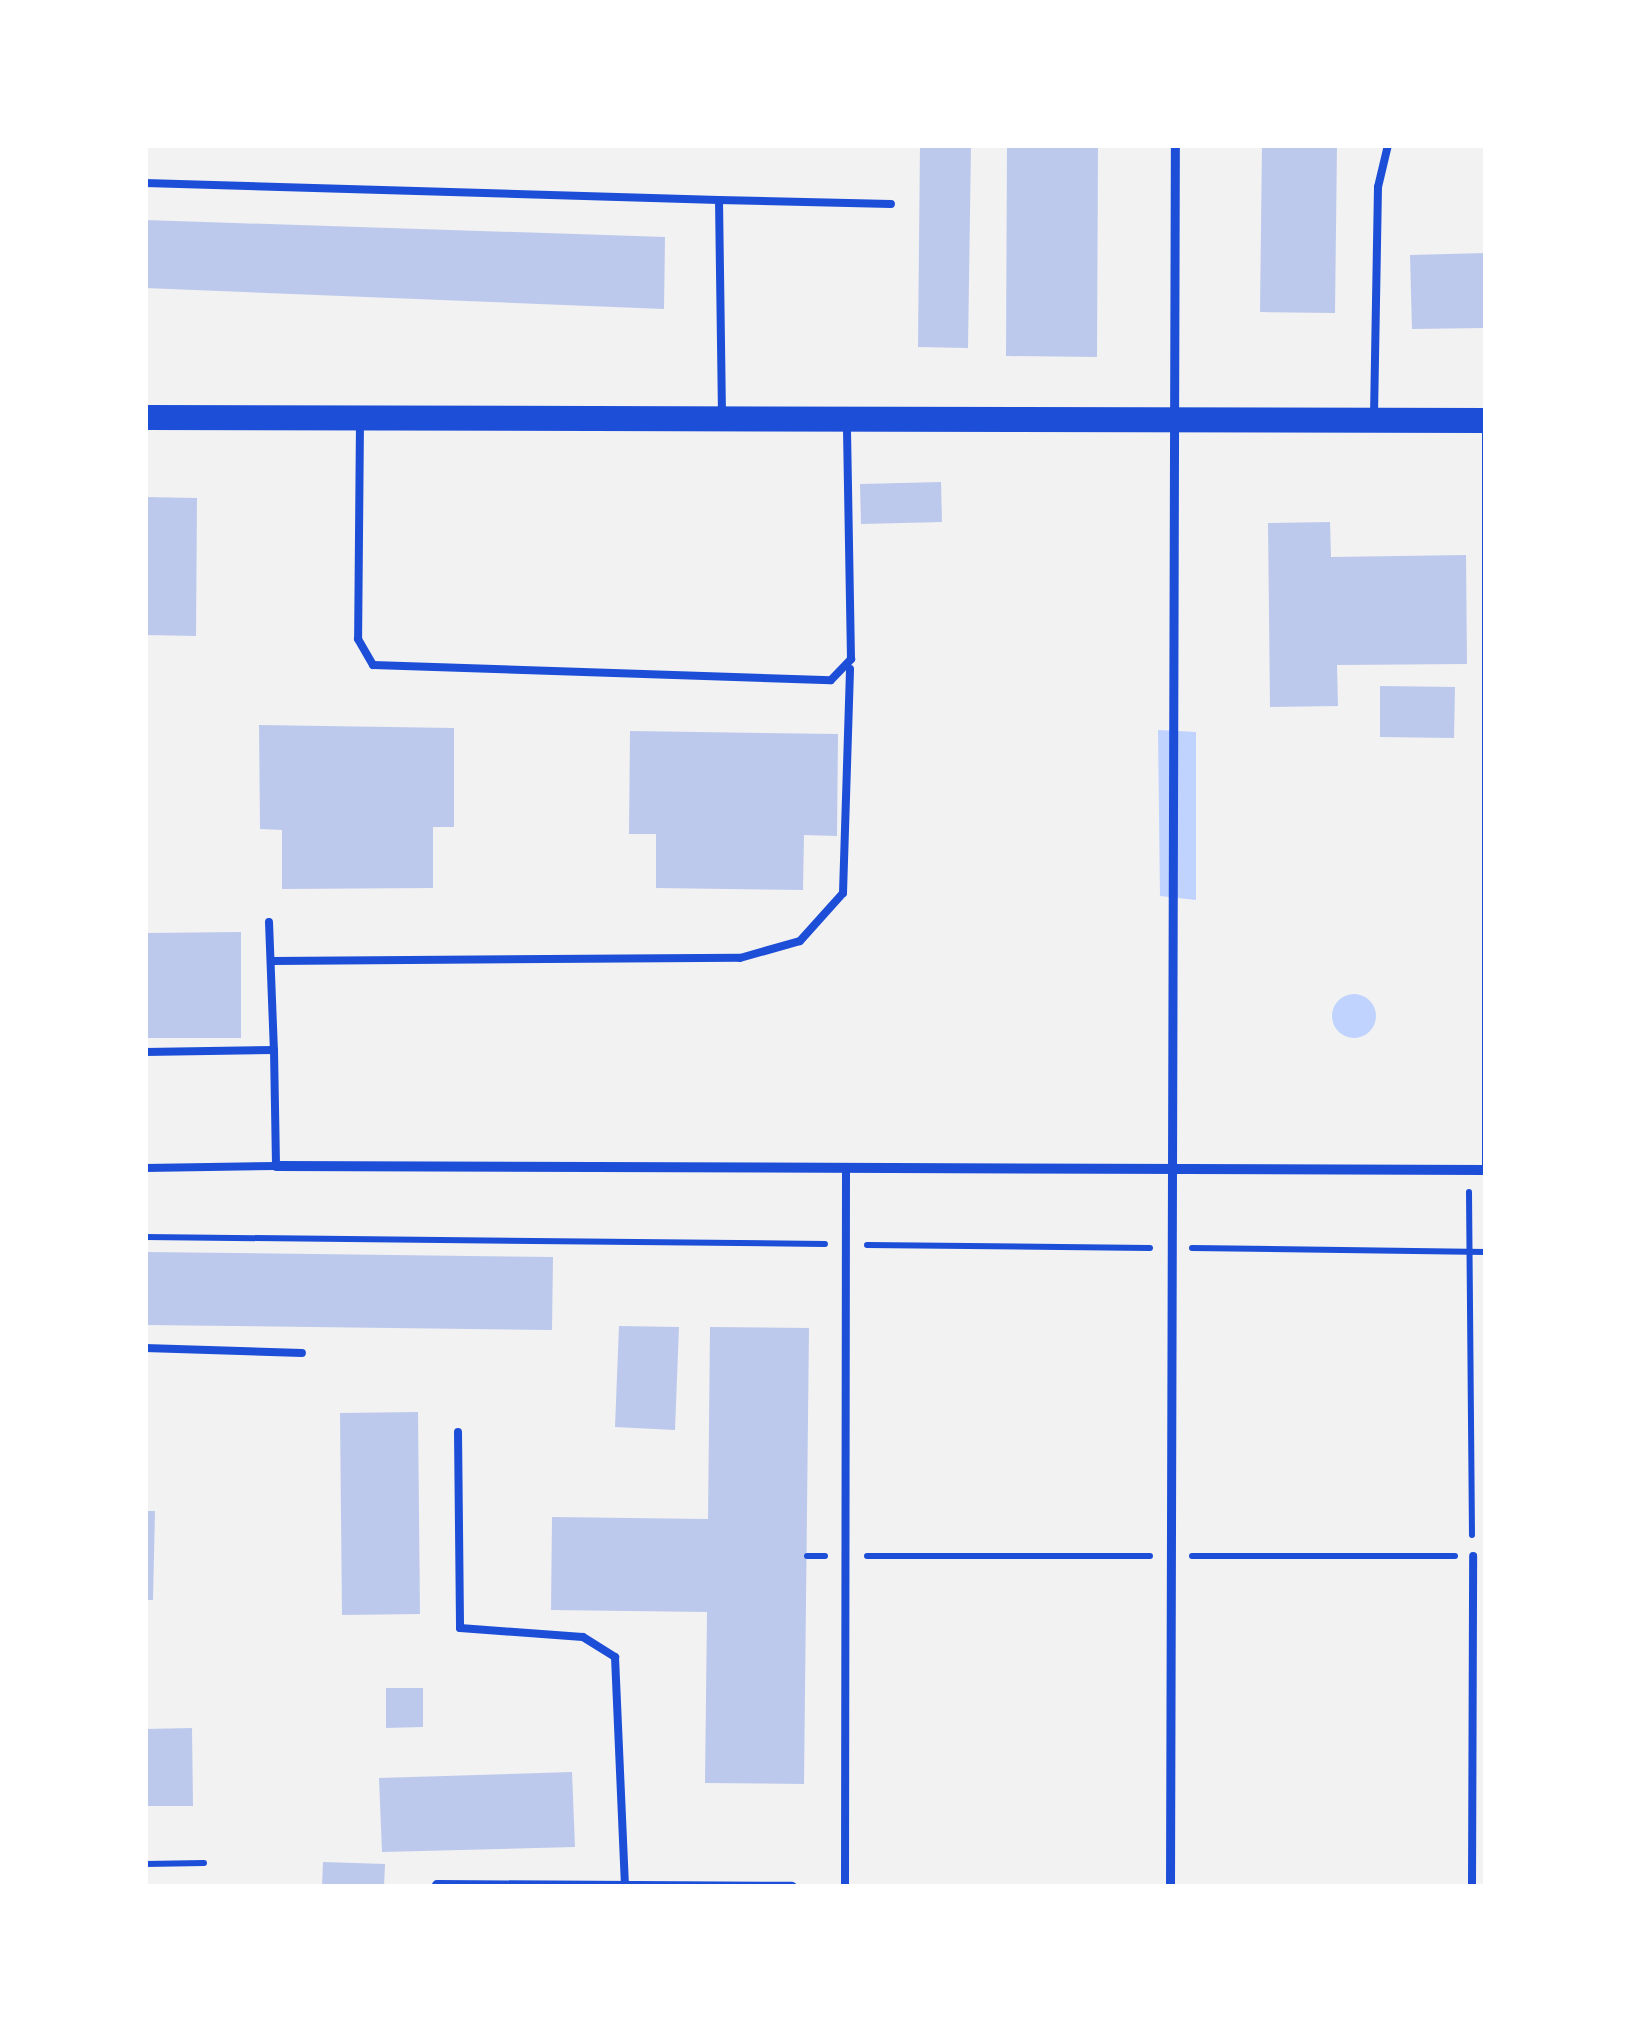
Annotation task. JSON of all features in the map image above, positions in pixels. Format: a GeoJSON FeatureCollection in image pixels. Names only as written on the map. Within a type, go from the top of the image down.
{"type":"FeatureCollection","features":[{"type":"Feature","properties":{"kind":"main road"},"geometry":{"type":"LineString","coordinates":[[145,417],[1486,420]]}},
{"type":"Feature","properties":{"kind":"street"},"geometry":{"type":"LineString","coordinates":[[1170,1887],[1176,145]]}},
{"type":"Feature","properties":{"kind":"street"},"geometry":{"type":"LineString","coordinates":[[276,1166],[1486,1170]]}},
{"type":"Feature","properties":{"kind":"street"},"geometry":{"type":"LineString","coordinates":[[437,1885],[792,1887]]}},
{"type":"Feature","properties":{"kind":"lane"},"geometry":{"type":"LineString","coordinates":[[1374,420],[1378,188],[1388,145]]}},
{"type":"Feature","properties":{"kind":"lane"},"geometry":{"type":"LineString","coordinates":[[145,182],[890,204]]}},
{"type":"Feature","properties":{"kind":"lane"},"geometry":{"type":"LineString","coordinates":[[719,200],[722,421]]}},
{"type":"Feature","properties":{"kind":"lane"},"geometry":{"type":"LineString","coordinates":[[360,417],[358,639],[374,665],[830,680],[850,666]]}},
{"type":"Feature","properties":{"kind":"lane"},"geometry":{"type":"LineString","coordinates":[[1486,420],[1486,1170]]}},
{"type":"Feature","properties":{"kind":"lane"},"geometry":{"type":"LineString","coordinates":[[272,961],[740,958],[800,941],[842,893],[850,666],[847,421]]}},
{"type":"Feature","properties":{"kind":"lane"},"geometry":{"type":"LineString","coordinates":[[145,1168],[276,1166],[269,922]]}},
{"type":"Feature","properties":{"kind":"lane"},"geometry":{"type":"LineString","coordinates":[[145,1052],[274,1050]]}},
{"type":"Feature","properties":{"kind":"lane"},"geometry":{"type":"LineString","coordinates":[[845,1887],[846,1168]]}},
{"type":"Feature","properties":{"kind":"lane"},"geometry":{"type":"LineString","coordinates":[[145,1348],[302,1353]]}},
{"type":"Feature","properties":{"kind":"lane"},"geometry":{"type":"LineString","coordinates":[[458,1432],[460,1628],[583,1637],[616,1657],[626,1885]]}},
{"type":"Feature","properties":{"kind":"lane"},"geometry":{"type":"LineString","coordinates":[[1472,1556],[1472,1887]]}},
{"type":"Feature","properties":{"kind":"path"},"geometry":{"type":"LineString","coordinates":[[1469,1170],[1472,1556]]}},
{"type":"Feature","properties":{"kind":"path"},"geometry":{"type":"LineString","coordinates":[[145,1237],[1486,1252]]}},
{"type":"Feature","properties":{"kind":"path"},"geometry":{"type":"LineString","coordinates":[[145,1864],[204,1863]]}},
{"type":"Feature","properties":{"kind":"water"},"geometry":{"type":"Polygon","coordinates":[[[1158,730],[1196,732],[1196,900],[1160,896],[1158,730]]]}},
{"type":"Feature","properties":{"kind":"water"},"geometry":{"type":"Polygon","coordinates":[[[1354,994],[1369,1001],[1376,1016],[1369,1031],[1354,1038],[1339,1031],[1332,1016],[1339,1001],[1354,994]]]}},
{"type":"Feature","properties":{"kind":"building"},"geometry":{"type":"Polygon","coordinates":[[[920,145],[971,145],[968,348],[918,347],[920,145]]]}},
{"type":"Feature","properties":{"kind":"building"},"geometry":{"type":"Polygon","coordinates":[[[1007,145],[1098,145],[1097,357],[1006,356],[1007,145]]]}},
{"type":"Feature","properties":{"kind":"building"},"geometry":{"type":"Polygon","coordinates":[[[1262,145],[1337,145],[1335,313],[1260,312],[1262,145]]]}},
{"type":"Feature","properties":{"kind":"building"},"geometry":{"type":"Polygon","coordinates":[[[145,220],[665,237],[664,309],[145,288],[145,220]]]}},
{"type":"Feature","properties":{"kind":"building"},"geometry":{"type":"Polygon","coordinates":[[[1486,253],[1486,328],[1412,329],[1410,255],[1486,253]]]}},
{"type":"Feature","properties":{"kind":"building"},"geometry":{"type":"Polygon","coordinates":[[[941,482],[942,522],[861,524],[860,484],[941,482]]]}},
{"type":"Feature","properties":{"kind":"building"},"geometry":{"type":"Polygon","coordinates":[[[145,497],[197,498],[196,636],[145,635],[145,497]]]}},
{"type":"Feature","properties":{"kind":"building"},"geometry":{"type":"Polygon","coordinates":[[[1330,522],[1331,557],[1466,555],[1467,664],[1337,665],[1338,706],[1270,707],[1268,523],[1330,522]]]}},
{"type":"Feature","properties":{"kind":"building"},"geometry":{"type":"Polygon","coordinates":[[[1380,686],[1455,687],[1454,738],[1380,737],[1380,686]]]}},
{"type":"Feature","properties":{"kind":"building"},"geometry":{"type":"Polygon","coordinates":[[[259,725],[454,728],[454,827],[433,827],[433,888],[282,889],[282,830],[260,829],[259,725]]]}},
{"type":"Feature","properties":{"kind":"building"},"geometry":{"type":"Polygon","coordinates":[[[630,731],[838,734],[837,836],[804,835],[803,890],[656,888],[656,834],[629,834],[630,731]]]}},
{"type":"Feature","properties":{"kind":"building"},"geometry":{"type":"Polygon","coordinates":[[[241,932],[241,1038],[145,1038],[145,933],[241,932]]]}},
{"type":"Feature","properties":{"kind":"building"},"geometry":{"type":"Polygon","coordinates":[[[145,1252],[553,1257],[552,1330],[145,1325],[145,1252]]]}},
{"type":"Feature","properties":{"kind":"building"},"geometry":{"type":"Polygon","coordinates":[[[619,1326],[679,1327],[675,1430],[615,1427],[619,1326]]]}},
{"type":"Feature","properties":{"kind":"building"},"geometry":{"type":"Polygon","coordinates":[[[710,1327],[809,1328],[804,1784],[705,1783],[707,1612],[551,1610],[552,1517],[708,1519],[710,1327]]]}},
{"type":"Feature","properties":{"kind":"building"},"geometry":{"type":"Polygon","coordinates":[[[418,1412],[420,1614],[342,1615],[340,1413],[418,1412]]]}},
{"type":"Feature","properties":{"kind":"building"},"geometry":{"type":"Polygon","coordinates":[[[145,1511],[155,1511],[153,1600],[145,1600],[145,1511]]]}},
{"type":"Feature","properties":{"kind":"building"},"geometry":{"type":"Polygon","coordinates":[[[386,1688],[423,1688],[423,1727],[386,1728],[386,1688]]]}},
{"type":"Feature","properties":{"kind":"building"},"geometry":{"type":"Polygon","coordinates":[[[192,1728],[193,1806],[145,1806],[145,1729],[192,1728]]]}},
{"type":"Feature","properties":{"kind":"building"},"geometry":{"type":"Polygon","coordinates":[[[572,1772],[575,1847],[382,1852],[379,1778],[572,1772]]]}},
{"type":"Feature","properties":{"kind":"building"},"geometry":{"type":"Polygon","coordinates":[[[323,1862],[385,1864],[384,1887],[322,1887],[323,1862]]]}}]}
